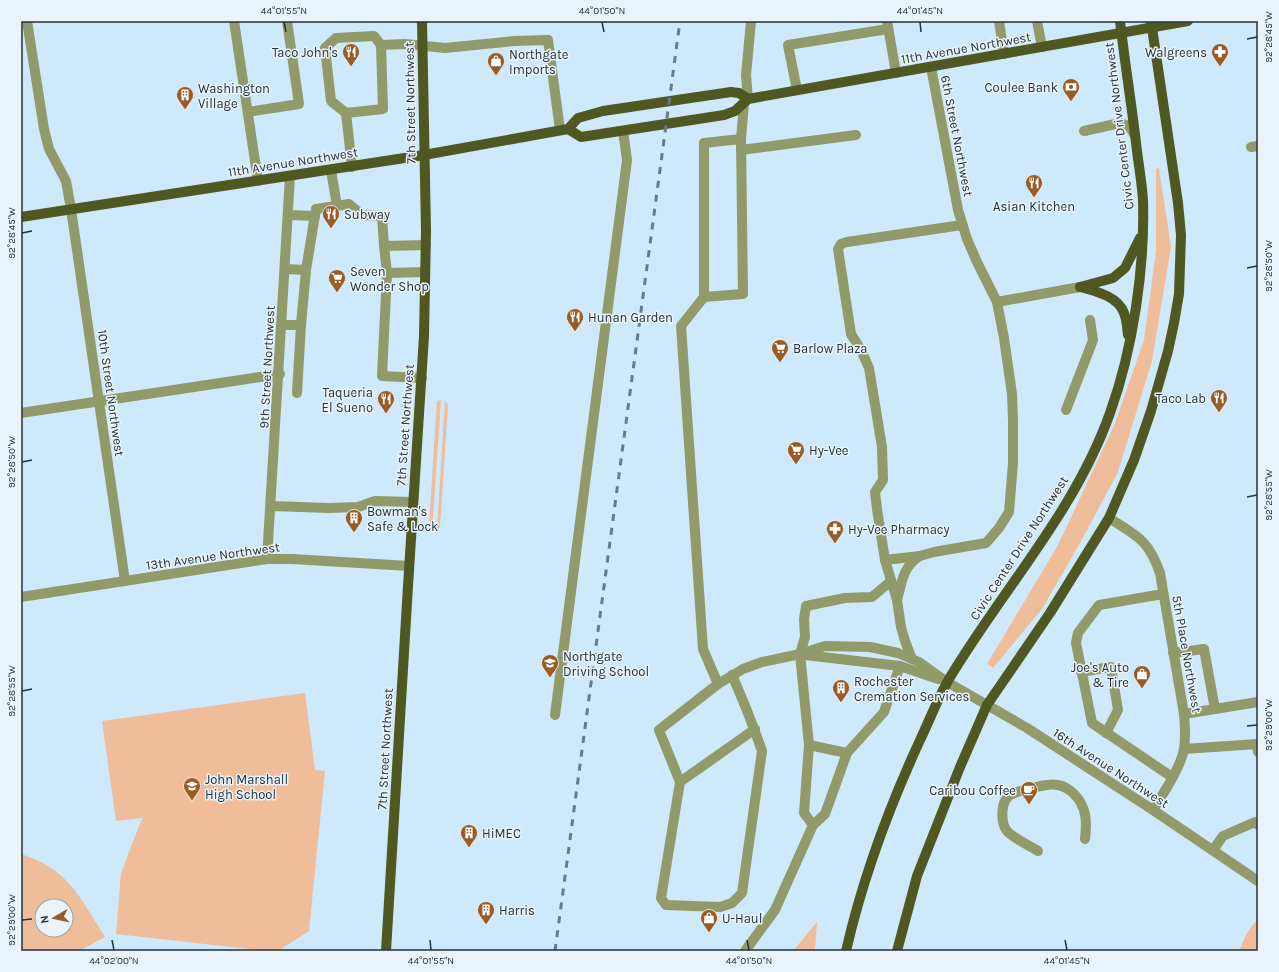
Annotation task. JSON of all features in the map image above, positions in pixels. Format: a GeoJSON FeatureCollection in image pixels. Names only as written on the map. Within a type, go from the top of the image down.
{"type":"FeatureCollection","features":[{"type":"Feature","properties":{"kind":"main road","name":"7th Street Northwest"},"geometry":{"type":"LineString","coordinates":[[386,951],[424,336],[426,245],[422,21]]}},
{"type":"Feature","properties":{"kind":"main road","name":"Civic Center Drive Northwest"},"geometry":{"type":"LineString","coordinates":[[846,951],[855,913],[882,828],[904,775],[947,682],[964,654],[1066,503],[1095,451],[1110,414],[1117,391],[1137,301],[1143,199],[1120,21]]}},
{"type":"Feature","properties":{"kind":"main road","name":"11th Avenue Northwest"},"geometry":{"type":"LineString","coordinates":[[564,129],[581,137],[724,115],[735,111],[746,101],[797,90],[1121,33],[1151,24],[1188,21]]}},
{"type":"Feature","properties":{"kind":"main road"},"geometry":{"type":"LineString","coordinates":[[897,951],[917,876],[960,767],[988,705],[1050,613],[1108,518],[1134,460],[1151,411],[1170,344],[1179,294],[1181,242],[1178,203],[1151,24]]}},
{"type":"Feature","properties":{"kind":"main road","name":"11th Avenue Northwest"},"geometry":{"type":"LineString","coordinates":[[21,217],[424,155],[564,129],[578,118],[603,112],[731,92],[739,93],[746,101]]}},
{"type":"Feature","properties":{"kind":"main road"},"geometry":{"type":"LineString","coordinates":[[1080,287],[1112,278],[1125,268],[1142,234]]}},
{"type":"Feature","properties":{"kind":"main road"},"geometry":{"type":"LineString","coordinates":[[1080,287],[1107,296],[1118,302],[1124,313],[1129,340]]}},
{"type":"Feature","properties":{"kind":"street","name":"10th Street Northwest"},"geometry":{"type":"LineString","coordinates":[[27,21],[44,129],[49,150],[66,181],[71,209],[125,581]]}},
{"type":"Feature","properties":{"kind":"street"},"geometry":{"type":"LineString","coordinates":[[234,21],[258,181]]}},
{"type":"Feature","properties":{"kind":"street"},"geometry":{"type":"LineString","coordinates":[[248,112],[299,104],[287,21]]}},
{"type":"Feature","properties":{"kind":"street"},"geometry":{"type":"LineString","coordinates":[[704,297],[743,294],[741,139],[746,101],[746,75],[751,21]]}},
{"type":"Feature","properties":{"kind":"street"},"geometry":{"type":"LineString","coordinates":[[999,21],[1004,54]]}},
{"type":"Feature","properties":{"kind":"street"},"geometry":{"type":"LineString","coordinates":[[1037,21],[1042,47]]}},
{"type":"Feature","properties":{"kind":"street"},"geometry":{"type":"LineString","coordinates":[[797,90],[788,45],[887,25],[896,73]]}},
{"type":"Feature","properties":{"kind":"street"},"geometry":{"type":"LineString","coordinates":[[374,36],[381,45],[383,109],[346,113],[331,101],[325,48],[336,38],[374,36]]}},
{"type":"Feature","properties":{"kind":"street"},"geometry":{"type":"LineString","coordinates":[[381,45],[404,44],[446,48],[514,41],[548,40],[564,129]]}},
{"type":"Feature","properties":{"kind":"street","name":"6th Street Northwest"},"geometry":{"type":"LineString","coordinates":[[885,560],[920,556],[934,552],[986,543],[999,528],[1009,512],[1013,463],[1012,394],[997,302],[977,262],[962,225],[931,67]]}},
{"type":"Feature","properties":{"kind":"street"},"geometry":{"type":"LineString","coordinates":[[346,113],[352,167]]}},
{"type":"Feature","properties":{"kind":"street"},"geometry":{"type":"LineString","coordinates":[[1084,131],[1120,123],[1129,126],[1135,136]]}},
{"type":"Feature","properties":{"kind":"street"},"geometry":{"type":"LineString","coordinates":[[555,715],[627,160],[623,131]]}},
{"type":"Feature","properties":{"kind":"street"},"geometry":{"type":"LineString","coordinates":[[741,150],[856,135]]}},
{"type":"Feature","properties":{"kind":"street"},"geometry":{"type":"LineString","coordinates":[[718,684],[703,649],[681,326],[704,297],[704,143],[741,139]]}},
{"type":"Feature","properties":{"kind":"street"},"geometry":{"type":"LineString","coordinates":[[331,170],[337,206]]}},
{"type":"Feature","properties":{"kind":"street","name":"9th Street Northwest"},"geometry":{"type":"LineString","coordinates":[[268,559],[286,269],[290,176]]}},
{"type":"Feature","properties":{"kind":"street"},"geometry":{"type":"LineString","coordinates":[[297,393],[306,270],[316,209],[350,204],[362,216],[382,216],[387,273],[382,376],[422,378]]}},
{"type":"Feature","properties":{"kind":"street"},"geometry":{"type":"LineString","coordinates":[[288,215],[315,216]]}},
{"type":"Feature","properties":{"kind":"street"},"geometry":{"type":"LineString","coordinates":[[912,659],[904,641],[897,600],[885,560],[876,509],[875,492],[883,480],[882,447],[869,368],[861,350],[851,334],[838,250],[841,244],[847,242],[962,225]]}},
{"type":"Feature","properties":{"kind":"street"},"geometry":{"type":"LineString","coordinates":[[384,246],[426,245]]}},
{"type":"Feature","properties":{"kind":"street"},"geometry":{"type":"LineString","coordinates":[[286,269],[306,270]]}},
{"type":"Feature","properties":{"kind":"street"},"geometry":{"type":"LineString","coordinates":[[387,273],[425,272]]}},
{"type":"Feature","properties":{"kind":"street"},"geometry":{"type":"LineString","coordinates":[[997,302],[1080,287]]}},
{"type":"Feature","properties":{"kind":"street"},"geometry":{"type":"LineString","coordinates":[[1066,410],[1093,340],[1090,320]]}},
{"type":"Feature","properties":{"kind":"street"},"geometry":{"type":"LineString","coordinates":[[282,325],[301,325]]}},
{"type":"Feature","properties":{"kind":"street"},"geometry":{"type":"LineString","coordinates":[[21,413],[280,370],[299,365]]}},
{"type":"Feature","properties":{"kind":"street"},"geometry":{"type":"LineString","coordinates":[[271,506],[329,508],[358,507],[375,501],[413,502]]}},
{"type":"Feature","properties":{"kind":"street","name":"5th Place Northwest"},"geometry":{"type":"LineString","coordinates":[[1108,518],[1142,540],[1150,549],[1154,557],[1160,573],[1184,714],[1184,749],[1181,759],[1153,810]]}},
{"type":"Feature","properties":{"kind":"street"},"geometry":{"type":"LineString","coordinates":[[897,600],[903,576],[908,566],[920,556]]}},
{"type":"Feature","properties":{"kind":"street","name":"13th Avenue Northwest"},"geometry":{"type":"LineString","coordinates":[[21,597],[268,559],[409,566]]}},
{"type":"Feature","properties":{"kind":"street"},"geometry":{"type":"LineString","coordinates":[[814,825],[804,813],[809,745],[800,654],[805,637],[804,619],[806,606],[845,598],[872,596],[891,581]]}},
{"type":"Feature","properties":{"kind":"street"},"geometry":{"type":"LineString","coordinates":[[1163,594],[1099,605],[1078,633],[1076,643],[1092,723],[1172,777]]}},
{"type":"Feature","properties":{"kind":"street","name":"16th Avenue Northwest"},"geometry":{"type":"LineString","coordinates":[[680,782],[659,730],[718,684],[743,669],[762,662],[800,654],[825,646],[870,647],[898,653],[919,662],[947,682],[1026,728],[1153,810],[1258,881]]}},
{"type":"Feature","properties":{"kind":"street"},"geometry":{"type":"LineString","coordinates":[[1173,653],[1204,649],[1215,709]]}},
{"type":"Feature","properties":{"kind":"street","name":"16th Avenue Northwest"},"geometry":{"type":"LineString","coordinates":[[800,654],[900,666],[947,682]]}},
{"type":"Feature","properties":{"kind":"street"},"geometry":{"type":"LineString","coordinates":[[746,951],[775,910],[814,825],[825,814],[847,753],[884,712],[900,666]]}},
{"type":"Feature","properties":{"kind":"street"},"geometry":{"type":"LineString","coordinates":[[1081,672],[1111,667],[1118,710],[1106,733]]}},
{"type":"Feature","properties":{"kind":"street"},"geometry":{"type":"LineString","coordinates":[[732,675],[749,713],[755,729],[762,752],[742,893],[732,903],[720,907],[666,905],[661,898],[680,782],[755,729]]}},
{"type":"Feature","properties":{"kind":"street"},"geometry":{"type":"LineString","coordinates":[[1184,714],[1258,702]]}},
{"type":"Feature","properties":{"kind":"street"},"geometry":{"type":"LineString","coordinates":[[1184,749],[1257,744],[1258,752]]}},
{"type":"Feature","properties":{"kind":"street"},"geometry":{"type":"LineString","coordinates":[[809,745],[847,753]]}},
{"type":"Feature","properties":{"kind":"street"},"geometry":{"type":"LineString","coordinates":[[1038,851],[1008,832],[1004,826],[1002,816],[1006,800],[1014,793],[1046,785],[1059,785],[1070,790],[1079,799],[1085,811],[1087,823],[1085,839]]}},
{"type":"Feature","properties":{"kind":"street"},"geometry":{"type":"LineString","coordinates":[[1213,850],[1223,836],[1257,820]]}},
{"type":"Feature","properties":{"kind":"shaded area"},"geometry":{"type":"Polygon","coordinates":[[[1159,168],[1171,247],[1152,361],[1118,472],[1080,543],[1042,609],[993,668],[987,664],[1057,547],[1114,426],[1144,340],[1156,251],[1156,169],[1159,168]]]}},
{"type":"Feature","properties":{"kind":"shaded area"},"geometry":{"type":"Polygon","coordinates":[[[441,399],[432,532],[429,529],[429,525],[437,402],[441,399]]]}},
{"type":"Feature","properties":{"kind":"shaded area"},"geometry":{"type":"Polygon","coordinates":[[[445,400],[448,405],[440,527],[437,530],[445,400]]]}},
{"type":"Feature","properties":{"kind":"shaded area"},"geometry":{"type":"Polygon","coordinates":[[[305,693],[315,770],[325,771],[309,931],[278,951],[116,934],[121,873],[143,818],[116,821],[102,721],[305,693]]]}},
{"type":"Feature","properties":{"kind":"shaded area"},"geometry":{"type":"Polygon","coordinates":[[[21,854],[37,860],[51,868],[72,886],[105,937],[79,951],[21,951],[21,854]]]}},
{"type":"Feature","properties":{"kind":"shaded area"},"geometry":{"type":"Polygon","coordinates":[[[1258,921],[1258,951],[1239,951],[1249,930],[1258,921]]]}},
{"type":"Feature","properties":{"kind":"shaded area"},"geometry":{"type":"Polygon","coordinates":[[[817,922],[815,951],[793,951],[817,922]]]}},
{"type":"Feature","properties":{"kind":"railway"},"geometry":{"type":"LineString","coordinates":[[555,951],[680,21]]}},
{"type":"Feature","properties":{"kind":"place","name":"Taco John's"},"geometry":{"type":"Point","coordinates":[351,67]}},
{"type":"Feature","properties":{"kind":"place","name":"Walgreens"},"geometry":{"type":"Point","coordinates":[1220,67]}},
{"type":"Feature","properties":{"kind":"place","name":"Northgate Imports"},"geometry":{"type":"Point","coordinates":[496,76]}},
{"type":"Feature","properties":{"kind":"place","name":"Coulee Bank"},"geometry":{"type":"Point","coordinates":[1071,102]}},
{"type":"Feature","properties":{"kind":"place","name":"Washington Village"},"geometry":{"type":"Point","coordinates":[185,110]}},
{"type":"Feature","properties":{"kind":"place","name":"Asian Kitchen"},"geometry":{"type":"Point","coordinates":[1034,198]}},
{"type":"Feature","properties":{"kind":"place","name":"Subway"},"geometry":{"type":"Point","coordinates":[331,229]}},
{"type":"Feature","properties":{"kind":"place","name":"Seven Wonder Shop"},"geometry":{"type":"Point","coordinates":[337,293]}},
{"type":"Feature","properties":{"kind":"place","name":"Hunan Garden"},"geometry":{"type":"Point","coordinates":[575,332]}},
{"type":"Feature","properties":{"kind":"place","name":"Barlow Plaza"},"geometry":{"type":"Point","coordinates":[780,363]}},
{"type":"Feature","properties":{"kind":"place","name":"Taco Lab"},"geometry":{"type":"Point","coordinates":[1219,413]}},
{"type":"Feature","properties":{"kind":"place","name":"Taqueria El Sueno"},"geometry":{"type":"Point","coordinates":[386,414]}},
{"type":"Feature","properties":{"kind":"place","name":"Hy-Vee"},"geometry":{"type":"Point","coordinates":[796,465]}},
{"type":"Feature","properties":{"kind":"place","name":"Bowman's Safe & Lock"},"geometry":{"type":"Point","coordinates":[354,533]}},
{"type":"Feature","properties":{"kind":"place","name":"Hy-Vee Pharmacy"},"geometry":{"type":"Point","coordinates":[835,544]}},
{"type":"Feature","properties":{"kind":"place","name":"Northgate Driving School"},"geometry":{"type":"Point","coordinates":[550,678]}},
{"type":"Feature","properties":{"kind":"place","name":"Joe's Auto & Tire"},"geometry":{"type":"Point","coordinates":[1142,689]}},
{"type":"Feature","properties":{"kind":"place","name":"Rochester Cremation Services"},"geometry":{"type":"Point","coordinates":[841,703]}},
{"type":"Feature","properties":{"kind":"place","name":"John Marshall High School"},"geometry":{"type":"Point","coordinates":[192,801]}},
{"type":"Feature","properties":{"kind":"place","name":"Caribou Coffee"},"geometry":{"type":"Point","coordinates":[1029,805]}},
{"type":"Feature","properties":{"kind":"place","name":"HiMEC"},"geometry":{"type":"Point","coordinates":[469,848]}},
{"type":"Feature","properties":{"kind":"place","name":"Harris"},"geometry":{"type":"Point","coordinates":[486,925]}},
{"type":"Feature","properties":{"kind":"place","name":"U-Haul"},"geometry":{"type":"Point","coordinates":[709,933]}}]}
